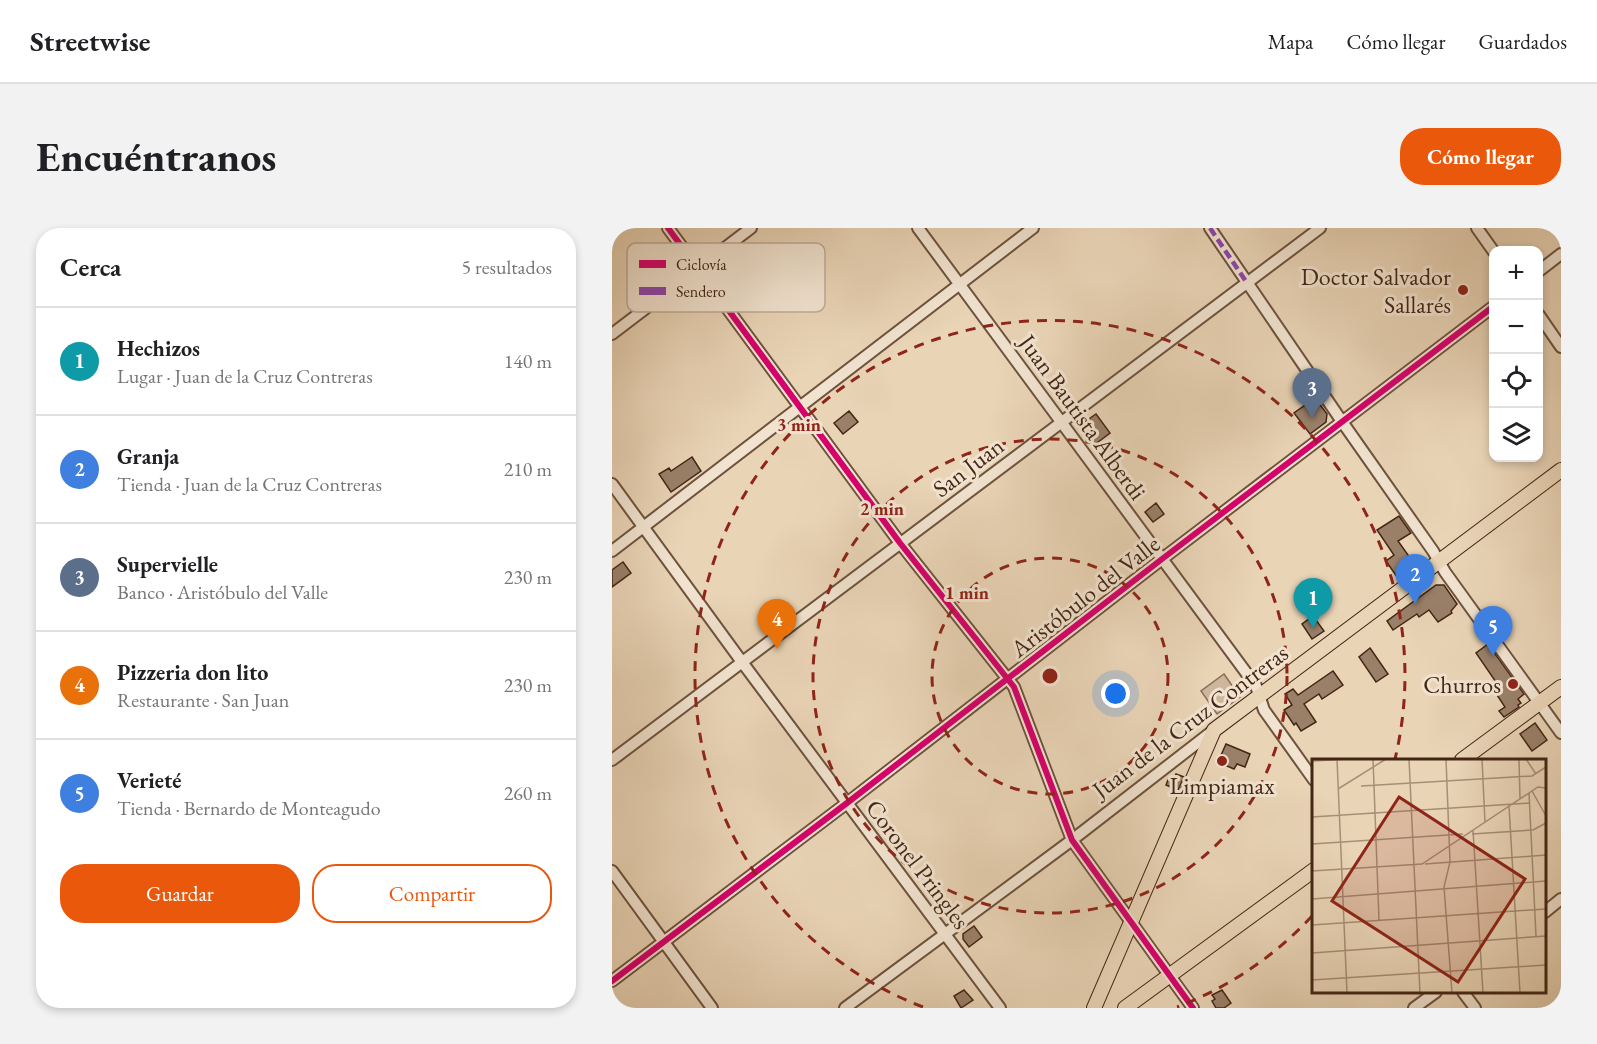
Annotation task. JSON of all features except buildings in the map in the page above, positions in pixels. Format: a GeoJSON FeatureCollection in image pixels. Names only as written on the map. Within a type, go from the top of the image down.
{"type":"FeatureCollection","features":[{"type":"Feature","properties":{"kind":"main road","name":"Juan de la Cruz Contreras"},"geometry":{"type":"LineString","coordinates":[[1214,729],[1561,470]]}},
{"type":"Feature","properties":{"kind":"main road"},"geometry":{"type":"LineString","coordinates":[[1463,759],[1561,687]]}},
{"type":"Feature","properties":{"kind":"main road"},"geometry":{"type":"LineString","coordinates":[[1094,1008],[1214,729]]}},
{"type":"Feature","properties":{"kind":"main road"},"geometry":{"type":"LineString","coordinates":[[1125,1008],[1312,871]]}},
{"type":"Feature","properties":{"kind":"street"},"geometry":{"type":"LineString","coordinates":[[668,228],[679,243]]}},
{"type":"Feature","properties":{"kind":"street"},"geometry":{"type":"LineString","coordinates":[[732,243],[751,228]]}},
{"type":"Feature","properties":{"kind":"street","name":"Juan Bautista Alberdi"},"geometry":{"type":"LineString","coordinates":[[918,228],[1256,686],[1264,710],[1312,777]]}},
{"type":"Feature","properties":{"kind":"street"},"geometry":{"type":"LineString","coordinates":[[612,551],[1033,228]]}},
{"type":"Feature","properties":{"kind":"street"},"geometry":{"type":"LineString","coordinates":[[1210,228],[1445,573],[1561,733]]}},
{"type":"Feature","properties":{"kind":"street","name":"San Juan"},"geometry":{"type":"LineString","coordinates":[[612,760],[1320,228]]}},
{"type":"Feature","properties":{"kind":"street"},"geometry":{"type":"LineString","coordinates":[[1477,228],[1490,246]]}},
{"type":"Feature","properties":{"kind":"street"},"geometry":{"type":"LineString","coordinates":[[1543,268],[1561,254]]}},
{"type":"Feature","properties":{"kind":"street","name":"Aristóbulo del Valle"},"geometry":{"type":"LineString","coordinates":[[612,981],[1489,310]]}},
{"type":"Feature","properties":{"kind":"street"},"geometry":{"type":"LineString","coordinates":[[612,334],[641,312]]}},
{"type":"Feature","properties":{"kind":"street"},"geometry":{"type":"LineString","coordinates":[[730,312],[900,543],[1008,678],[1018,696],[1072,840],[1193,1008]]}},
{"type":"Feature","properties":{"kind":"street"},"geometry":{"type":"LineString","coordinates":[[1543,321],[1561,346]]}},
{"type":"Feature","properties":{"kind":"street","name":"Coronel Pringles"},"geometry":{"type":"LineString","coordinates":[[612,484],[1000,1008]]}},
{"type":"Feature","properties":{"kind":"street","name":"Juan de la Cruz Contreras"},"geometry":{"type":"LineString","coordinates":[[845,1008],[1072,840],[1214,729]]}},
{"type":"Feature","properties":{"kind":"street"},"geometry":{"type":"LineString","coordinates":[[612,871],[712,1008]]}},
{"type":"Feature","properties":{"kind":"street"},"geometry":{"type":"LineString","coordinates":[[1546,911],[1561,899]]}},
{"type":"Feature","properties":{"kind":"street"},"geometry":{"type":"LineString","coordinates":[[1414,1008],[1435,993]]}},
{"type":"Feature","properties":{"kind":"street"},"geometry":{"type":"LineString","coordinates":[[1464,993],[1475,1008]]}},
{"type":"Feature","properties":{"kind":"shaded area"},"geometry":{"type":"Polygon","coordinates":[[[1224,674],[1240,697],[1217,714],[1201,691],[1224,674]]]}},
{"type":"Feature","properties":{"kind":"marked path"},"geometry":{"type":"LineString","coordinates":[[1210,228],[1247,283]]}},
{"type":"Feature","properties":{"kind":"cycle path"},"geometry":{"type":"LineString","coordinates":[[668,228],[679,243]]}},
{"type":"Feature","properties":{"kind":"cycle path"},"geometry":{"type":"LineString","coordinates":[[612,981],[1489,310]]}},
{"type":"Feature","properties":{"kind":"cycle path"},"geometry":{"type":"LineString","coordinates":[[730,312],[900,543],[1014,687],[1072,840],[1193,1008]]}},
{"type":"Feature","properties":{"kind":"place","name":"Doctor Salvador Sallarés"},"geometry":{"type":"Point","coordinates":[1463,290]}},
{"type":"Feature","properties":{"kind":"place","name":"Supervielle"},"geometry":{"type":"Point","coordinates":[1312,418]}},
{"type":"Feature","properties":{"kind":"place","name":"Granja"},"geometry":{"type":"Point","coordinates":[1415,604]}},
{"type":"Feature","properties":{"kind":"place","name":"Hechizos"},"geometry":{"type":"Point","coordinates":[1313,628]}},
{"type":"Feature","properties":{"kind":"place","name":"Pizzeria don lito"},"geometry":{"type":"Point","coordinates":[777,649]}},
{"type":"Feature","properties":{"kind":"place","name":"Verieté"},"geometry":{"type":"Point","coordinates":[1493,656]}},
{"type":"Feature","properties":{"kind":"place","name":"Churros"},"geometry":{"type":"Point","coordinates":[1513,684]}},
{"type":"Feature","properties":{"kind":"place","name":"Limpiamax"},"geometry":{"type":"Point","coordinates":[1222,761]}}]}
